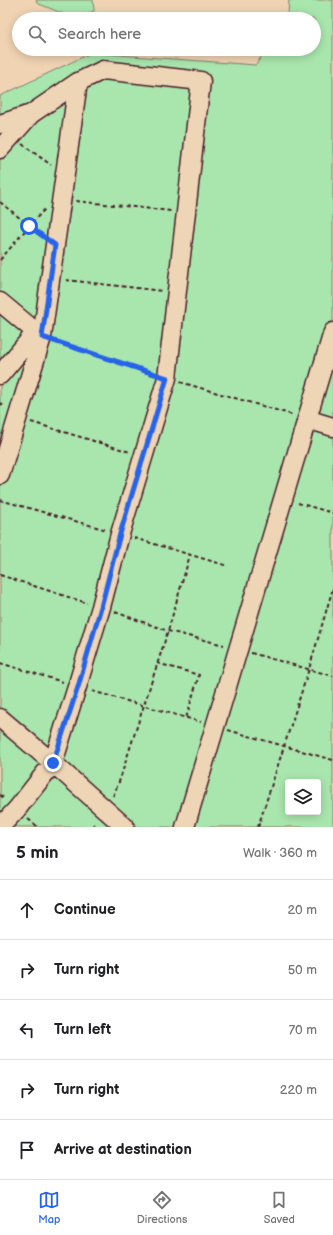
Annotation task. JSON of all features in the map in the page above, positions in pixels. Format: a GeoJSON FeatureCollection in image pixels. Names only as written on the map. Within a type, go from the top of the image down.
{"type":"FeatureCollection","features":[{"type":"Feature","properties":{"kind":"lane"},"geometry":{"type":"LineString","coordinates":[[0,827],[17,809],[53,763],[78,687],[120,534],[167,378],[201,81],[103,70],[78,82],[32,114],[4,137]]}},
{"type":"Feature","properties":{"kind":"lane"},"geometry":{"type":"LineString","coordinates":[[0,475],[18,418],[39,335],[50,278],[78,82]]}},
{"type":"Feature","properties":{"kind":"lane"},"geometry":{"type":"LineString","coordinates":[[0,302],[39,335]]}},
{"type":"Feature","properties":{"kind":"lane"},"geometry":{"type":"LineString","coordinates":[[185,827],[333,332]]}},
{"type":"Feature","properties":{"kind":"lane"},"geometry":{"type":"LineString","coordinates":[[0,375],[39,335]]}},
{"type":"Feature","properties":{"kind":"lane"},"geometry":{"type":"LineString","coordinates":[[307,419],[333,427]]}},
{"type":"Feature","properties":{"kind":"lane"},"geometry":{"type":"LineString","coordinates":[[0,718],[125,827]]}},
{"type":"Feature","properties":{"kind":"path"},"geometry":{"type":"LineString","coordinates":[[4,137],[63,188],[186,212]]}},
{"type":"Feature","properties":{"kind":"path"},"geometry":{"type":"LineString","coordinates":[[0,260],[63,188]]}},
{"type":"Feature","properties":{"kind":"path"},"geometry":{"type":"LineString","coordinates":[[0,202],[55,245]]}},
{"type":"Feature","properties":{"kind":"path"},"geometry":{"type":"LineString","coordinates":[[50,278],[177,293]]}},
{"type":"Feature","properties":{"kind":"path"},"geometry":{"type":"LineString","coordinates":[[39,335],[167,378],[307,419]]}},
{"type":"Feature","properties":{"kind":"path"},"geometry":{"type":"LineString","coordinates":[[0,403],[18,418],[144,456]]}},
{"type":"Feature","properties":{"kind":"path"},"geometry":{"type":"LineString","coordinates":[[283,498],[333,513]]}},
{"type":"Feature","properties":{"kind":"path"},"geometry":{"type":"LineString","coordinates":[[106,810],[119,782],[168,631],[190,554]]}},
{"type":"Feature","properties":{"kind":"path"},"geometry":{"type":"LineString","coordinates":[[0,575],[101,607],[168,631],[333,676]]}},
{"type":"Feature","properties":{"kind":"path"},"geometry":{"type":"LineString","coordinates":[[258,827],[285,746],[333,588]]}},
{"type":"Feature","properties":{"kind":"path"},"geometry":{"type":"LineString","coordinates":[[0,663],[143,706],[333,760]]}},
{"type":"Feature","properties":{"kind":"path"},"geometry":{"type":"LineString","coordinates":[[157,663],[199,675],[186,718]]}},
{"type":"Feature","properties":{"kind":"green space"},"geometry":{"type":"Polygon","coordinates":[[[36,0],[93,0],[94,11],[59,12],[37,3],[36,0]]]}},
{"type":"Feature","properties":{"kind":"green space"},"geometry":{"type":"Polygon","coordinates":[[[289,0],[333,0],[333,827],[0,827],[0,96],[85,56],[132,56],[256,65],[262,56],[321,56],[321,12],[288,12],[289,0]]]}},
{"type":"Feature","properties":{"kind":"route"},"geometry":{"type":"LineString","coordinates":[[29,226],[55,245],[42,337],[167,378],[120,534],[78,687],[53,763]]}}]}
